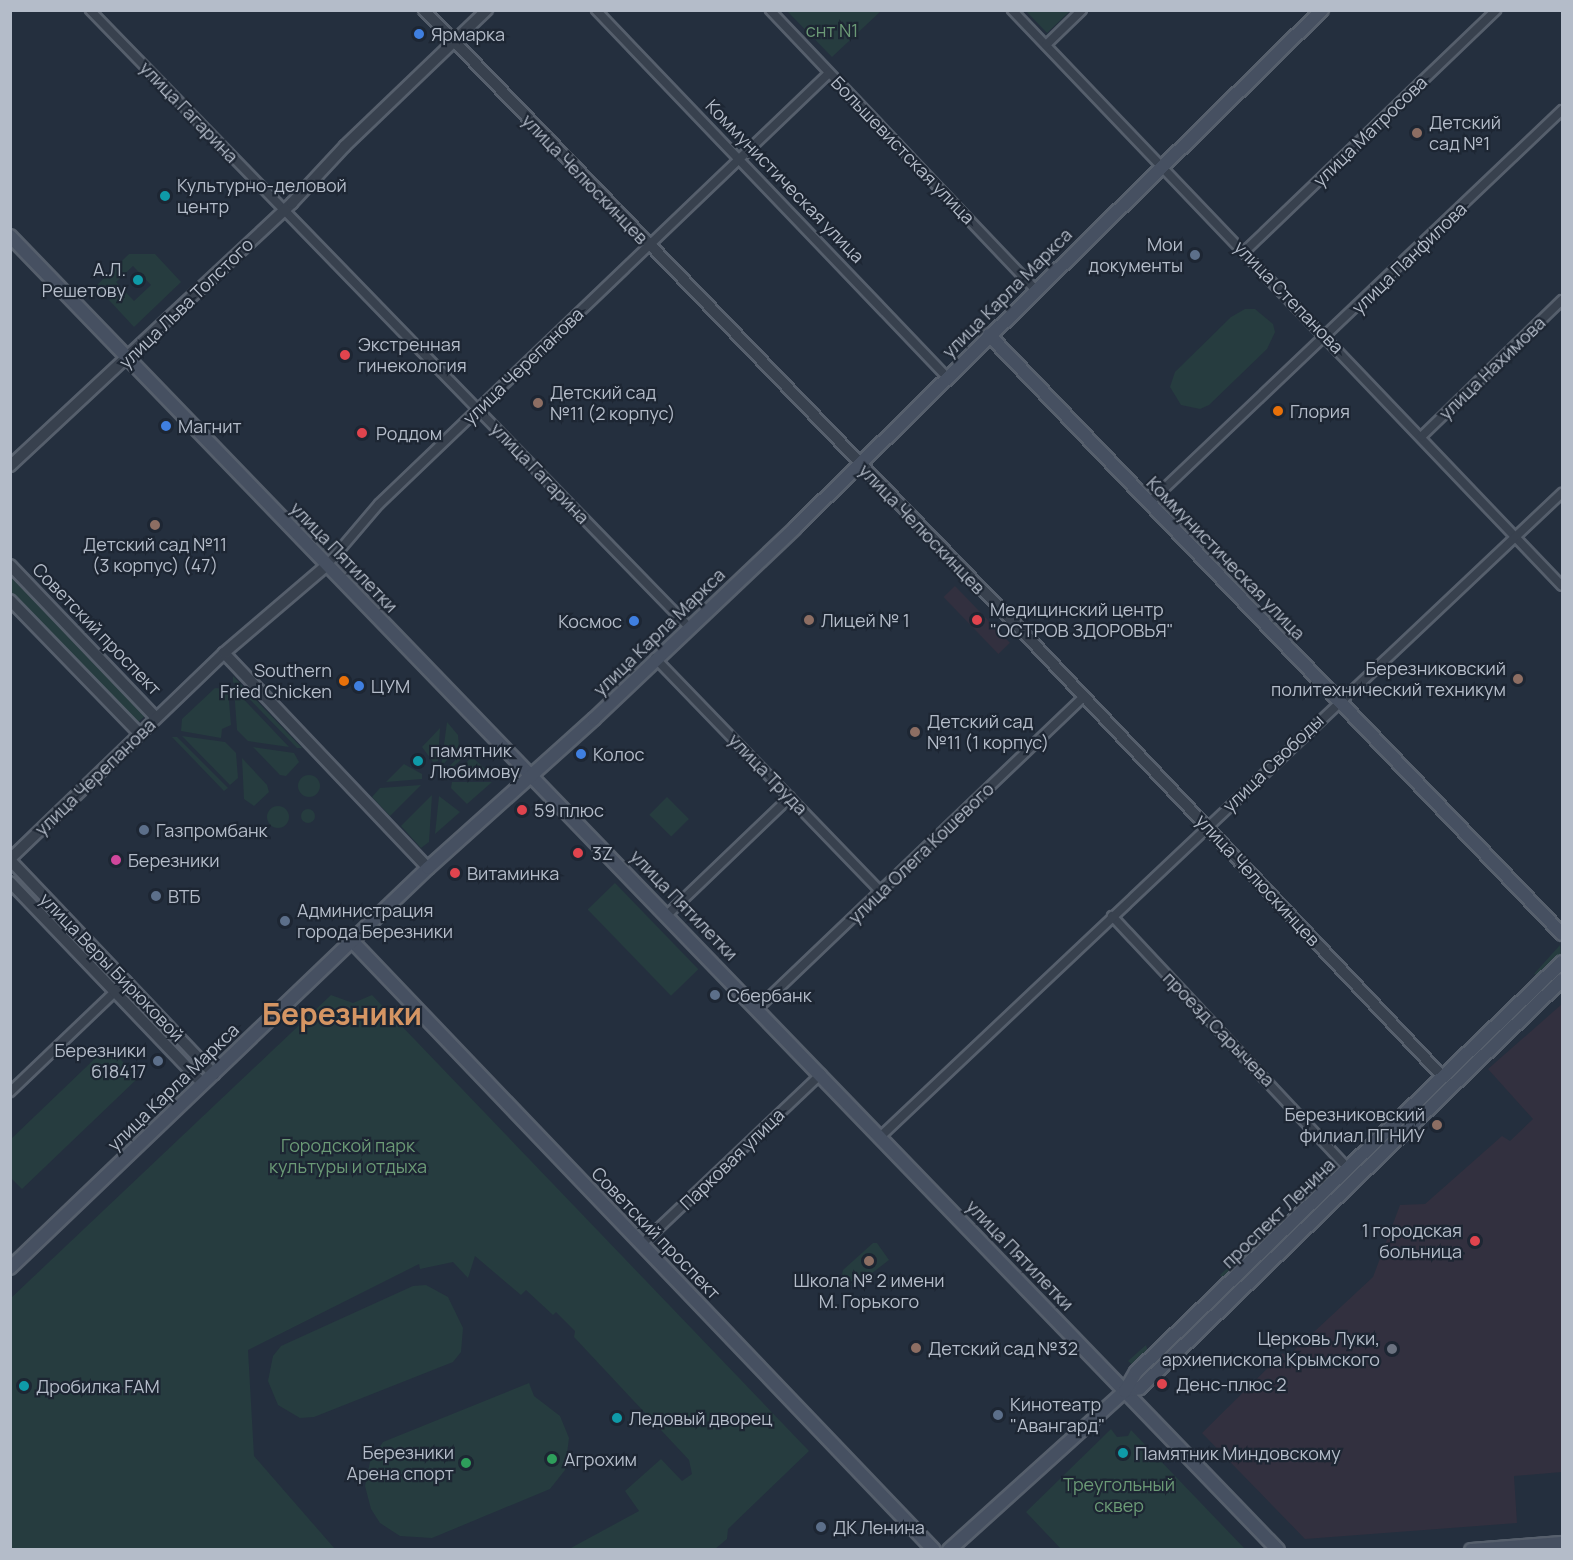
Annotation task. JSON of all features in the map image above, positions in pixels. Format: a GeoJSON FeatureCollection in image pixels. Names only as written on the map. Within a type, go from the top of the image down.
{"type":"FeatureCollection","features":[{"type":"Feature","properties":{"kind":"main road","name":"улица Карла Маркса"},"geometry":{"type":"LineString","coordinates":[[10,1268],[428,868],[689,627],[1322,10]]}},
{"type":"Feature","properties":{"kind":"main road","name":"улица Пятилетки"},"geometry":{"type":"LineString","coordinates":[[10,236],[668,914],[1278,1550]]}},
{"type":"Feature","properties":{"kind":"main road","name":"Коммунистическая улица"},"geometry":{"type":"LineString","coordinates":[[989,335],[1563,934]]}},
{"type":"Feature","properties":{"kind":"main road","name":"Советский проспект"},"geometry":{"type":"LineString","coordinates":[[352,941],[934,1550]]}},
{"type":"Feature","properties":{"kind":"main road","name":"проспект Ленина"},"geometry":{"type":"LineString","coordinates":[[948,1550],[1125,1391],[1136,1372],[1563,962]]}},
{"type":"Feature","properties":{"kind":"main road","name":"проспект Ленина"},"geometry":{"type":"LineString","coordinates":[[1125,1391],[1140,1388],[1563,980]]}},
{"type":"Feature","properties":{"kind":"main road","name":"проспект Ленина"},"geometry":{"type":"LineString","coordinates":[[963,1550],[976,1525]]}},
{"type":"Feature","properties":{"kind":"main road"},"geometry":{"type":"LineString","coordinates":[[1471,1550],[1563,1542]]}},
{"type":"Feature","properties":{"kind":"street","name":"улица Гагарина"},"geometry":{"type":"LineString","coordinates":[[90,10],[689,627]]}},
{"type":"Feature","properties":{"kind":"street","name":"улица Челюскинцев"},"geometry":{"type":"LineString","coordinates":[[424,10],[1207,826],[1442,1076]]}},
{"type":"Feature","properties":{"kind":"street","name":"улица Льва Толстого"},"geometry":{"type":"LineString","coordinates":[[10,466],[284,211],[345,146],[487,10]]}},
{"type":"Feature","properties":{"kind":"street","name":"Коммунистическая улица"},"geometry":{"type":"LineString","coordinates":[[596,10],[947,377]]}},
{"type":"Feature","properties":{"kind":"street","name":"Большевистская улица"},"geometry":{"type":"LineString","coordinates":[[770,10],[1036,290]]}},
{"type":"Feature","properties":{"kind":"street","name":"улица Степанова"},"geometry":{"type":"LineString","coordinates":[[1012,10],[1327,336],[1563,586]]}},
{"type":"Feature","properties":{"kind":"street"},"geometry":{"type":"LineString","coordinates":[[1046,45],[1082,10]]}},
{"type":"Feature","properties":{"kind":"street","name":"улица Матросова"},"geometry":{"type":"LineString","coordinates":[[1245,251],[1496,10]]}},
{"type":"Feature","properties":{"kind":"street","name":"улица Черепанова"},"geometry":{"type":"LineString","coordinates":[[10,859],[224,653],[327,564],[379,504],[829,73]]}},
{"type":"Feature","properties":{"kind":"street","name":"улица Панфилова"},"geometry":{"type":"LineString","coordinates":[[1149,503],[1563,110]]}},
{"type":"Feature","properties":{"kind":"street","name":"улица Нахимова"},"geometry":{"type":"LineString","coordinates":[[1422,436],[1563,300]]}},
{"type":"Feature","properties":{"kind":"street","name":"улица Свободы"},"geometry":{"type":"LineString","coordinates":[[881,1136],[1338,700],[1563,493]]}},
{"type":"Feature","properties":{"kind":"street","name":"Советский проспект"},"geometry":{"type":"LineString","coordinates":[[10,565],[156,718]]}},
{"type":"Feature","properties":{"kind":"street"},"geometry":{"type":"LineString","coordinates":[[10,600],[140,734]]}},
{"type":"Feature","properties":{"kind":"street"},"geometry":{"type":"LineString","coordinates":[[224,653],[428,868]]}},
{"type":"Feature","properties":{"kind":"street","name":"улица Труда"},"geometry":{"type":"LineString","coordinates":[[655,658],[880,891]]}},
{"type":"Feature","properties":{"kind":"street","name":"улица Олега Кошевого"},"geometry":{"type":"LineString","coordinates":[[758,1008],[1083,697]]}},
{"type":"Feature","properties":{"kind":"street"},"geometry":{"type":"LineString","coordinates":[[668,914],[790,797]]}},
{"type":"Feature","properties":{"kind":"street","name":"улица Веры Бирюковой"},"geometry":{"type":"LineString","coordinates":[[10,859],[214,1074]]}},
{"type":"Feature","properties":{"kind":"street","name":"улица Веры Бирюковой"},"geometry":{"type":"LineString","coordinates":[[10,882],[203,1084]]}},
{"type":"Feature","properties":{"kind":"street","name":"проезд Сарычева"},"geometry":{"type":"LineString","coordinates":[[1112,916],[1350,1169]]}},
{"type":"Feature","properties":{"kind":"street"},"geometry":{"type":"LineString","coordinates":[[10,1092],[126,981]]}},
{"type":"Feature","properties":{"kind":"street","name":"Парковая улица"},"geometry":{"type":"LineString","coordinates":[[642,1244],[821,1074]]}},
{"type":"Feature","properties":{"kind":"shaded area","name":"Медицинский центр \"ОСТРОВ ЗДОРОВЬЯ\""},"geometry":{"type":"Polygon","coordinates":[[[955,586],[1010,643],[998,654],[943,597],[955,586]]]}},
{"type":"Feature","properties":{"kind":"shaded area","name":"1 городская больница"},"geometry":{"type":"Polygon","coordinates":[[[1562,1004],[1562,1472],[1514,1476],[1517,1523],[1305,1539],[1202,1433],[1283,1353],[1287,1357],[1373,1277],[1400,1205],[1425,1204],[1502,1136],[1510,1141],[1533,1119],[1488,1069],[1562,1004]]]}},
{"type":"Feature","properties":{"kind":"green space","name":"снт N1"},"geometry":{"type":"Polygon","coordinates":[[[787,11],[881,11],[832,57],[787,11]]]}},
{"type":"Feature","properties":{"kind":"green space"},"geometry":{"type":"Polygon","coordinates":[[[1026,11],[1070,11],[1047,33],[1026,11]]]}},
{"type":"Feature","properties":{"kind":"green space"},"geometry":{"type":"Polygon","coordinates":[[[129,254],[155,254],[181,282],[134,327],[96,286],[129,254]],[[133,266],[116,282],[134,301],[151,285],[133,266]]]}},
{"type":"Feature","properties":{"kind":"green space"},"geometry":{"type":"Polygon","coordinates":[[[1245,309],[1255,309],[1273,324],[1275,332],[1267,349],[1209,405],[1200,409],[1181,405],[1170,387],[1175,372],[1231,317],[1245,309]]]}},
{"type":"Feature","properties":{"kind":"green space"},"geometry":{"type":"Polygon","coordinates":[[[10,569],[148,713],[134,726],[11,596],[10,569]]]}},
{"type":"Feature","properties":{"kind":"green space"},"geometry":{"type":"Polygon","coordinates":[[[233,676],[302,748],[297,748],[233,682],[233,676]]]}},
{"type":"Feature","properties":{"kind":"green space"},"geometry":{"type":"Polygon","coordinates":[[[215,688],[228,689],[231,725],[222,729],[221,738],[181,731],[182,719],[215,688]]]}},
{"type":"Feature","properties":{"kind":"green space"},"geometry":{"type":"Polygon","coordinates":[[[234,689],[289,747],[248,741],[237,730],[234,689]]]}},
{"type":"Feature","properties":{"kind":"green space"},"geometry":{"type":"Polygon","coordinates":[[[447,722],[458,735],[459,746],[441,767],[447,722]]]}},
{"type":"Feature","properties":{"kind":"green space"},"geometry":{"type":"Polygon","coordinates":[[[440,728],[438,761],[433,762],[422,747],[440,728]]]}},
{"type":"Feature","properties":{"kind":"green space"},"geometry":{"type":"Polygon","coordinates":[[[182,736],[225,742],[236,753],[238,778],[230,785],[182,736]]]}},
{"type":"Feature","properties":{"kind":"green space"},"geometry":{"type":"Polygon","coordinates":[[[172,737],[177,737],[228,788],[224,791],[172,737]]]}},
{"type":"Feature","properties":{"kind":"green space"},"geometry":{"type":"Polygon","coordinates":[[[253,747],[294,753],[299,762],[286,776],[280,775],[253,747]]]}},
{"type":"Feature","properties":{"kind":"green space"},"geometry":{"type":"Polygon","coordinates":[[[465,750],[468,754],[441,777],[441,775],[465,750]]]}},
{"type":"Feature","properties":{"kind":"green space"},"geometry":{"type":"Polygon","coordinates":[[[472,757],[494,777],[452,776],[472,757]]]}},
{"type":"Feature","properties":{"kind":"green space"},"geometry":{"type":"Polygon","coordinates":[[[242,758],[267,785],[269,792],[254,806],[244,799],[242,758]]]}},
{"type":"Feature","properties":{"kind":"green space"},"geometry":{"type":"Polygon","coordinates":[[[404,764],[422,774],[422,779],[386,782],[404,764]]]}},
{"type":"Feature","properties":{"kind":"green space"},"geometry":{"type":"Polygon","coordinates":[[[309,775],[317,778],[320,786],[317,794],[309,797],[301,794],[298,786],[301,778],[309,775]]]}},
{"type":"Feature","properties":{"kind":"green space"},"geometry":{"type":"Polygon","coordinates":[[[452,782],[492,782],[467,804],[451,788],[452,782]]]}},
{"type":"Feature","properties":{"kind":"green space"},"geometry":{"type":"Polygon","coordinates":[[[421,785],[390,816],[372,797],[380,788],[421,785]]]}},
{"type":"Feature","properties":{"kind":"green space"},"geometry":{"type":"Polygon","coordinates":[[[432,795],[429,842],[421,848],[401,826],[432,795]]]}},
{"type":"Feature","properties":{"kind":"green space"},"geometry":{"type":"Polygon","coordinates":[[[439,796],[460,812],[435,834],[439,796]]]}},
{"type":"Feature","properties":{"kind":"green space"},"geometry":{"type":"Polygon","coordinates":[[[667,797],[689,819],[671,837],[649,815],[667,797]]]}},
{"type":"Feature","properties":{"kind":"green space"},"geometry":{"type":"Polygon","coordinates":[[[278,806],[286,809],[289,817],[286,825],[278,828],[270,825],[267,817],[270,809],[278,806]]]}},
{"type":"Feature","properties":{"kind":"green space"},"geometry":{"type":"Polygon","coordinates":[[[308,809],[313,811],[315,816],[313,821],[308,823],[303,821],[301,816],[303,811],[308,809]]]}},
{"type":"Feature","properties":{"kind":"green space"},"geometry":{"type":"Polygon","coordinates":[[[615,883],[698,969],[671,996],[588,909],[615,883]]]}},
{"type":"Feature","properties":{"kind":"green space"},"geometry":{"type":"Polygon","coordinates":[[[1560,945],[1561,957],[1539,976],[1534,974],[1560,945]]]}},
{"type":"Feature","properties":{"kind":"green space","name":"Городской парк культуры и отдыха"},"geometry":{"type":"Polygon","coordinates":[[[331,995],[353,1003],[372,995],[809,1451],[728,1529],[727,1539],[715,1549],[569,1549],[639,1511],[625,1491],[661,1459],[682,1481],[692,1474],[689,1460],[574,1337],[575,1331],[556,1312],[553,1315],[526,1290],[521,1295],[475,1256],[468,1278],[453,1262],[420,1269],[419,1264],[248,1350],[254,1456],[335,1549],[11,1549],[11,1298],[331,995]]]}},
{"type":"Feature","properties":{"kind":"green space"},"geometry":{"type":"Polygon","coordinates":[[[108,1046],[138,1078],[22,1189],[11,1178],[11,1139],[108,1046]]]}},
{"type":"Feature","properties":{"kind":"green space"},"geometry":{"type":"Polygon","coordinates":[[[1337,1189],[1339,1192],[1144,1378],[1141,1375],[1337,1189]]]}},
{"type":"Feature","properties":{"kind":"green space"},"geometry":{"type":"Polygon","coordinates":[[[873,1243],[877,1243],[889,1260],[854,1287],[842,1274],[843,1270],[873,1243]]]}},
{"type":"Feature","properties":{"kind":"green space"},"geometry":{"type":"Polygon","coordinates":[[[1248,1248],[1244,1265],[1223,1278],[1220,1275],[1248,1248]]]}},
{"type":"Feature","properties":{"kind":"green space"},"geometry":{"type":"Polygon","coordinates":[[[426,1285],[448,1297],[463,1328],[461,1352],[453,1362],[314,1417],[300,1418],[278,1405],[268,1381],[273,1356],[281,1346],[413,1286],[426,1285]]]}},
{"type":"Feature","properties":{"kind":"green space"},"geometry":{"type":"Polygon","coordinates":[[[1146,1345],[1148,1352],[1135,1367],[1128,1361],[1146,1345]]]}},
{"type":"Feature","properties":{"kind":"green space"},"geometry":{"type":"Polygon","coordinates":[[[529,1383],[534,1396],[560,1416],[569,1438],[565,1470],[550,1489],[432,1538],[400,1536],[380,1523],[371,1509],[365,1486],[370,1462],[383,1442],[529,1383]]]}},
{"type":"Feature","properties":{"kind":"green space","name":"Треугольный сквер"},"geometry":{"type":"Polygon","coordinates":[[[1111,1429],[1117,1437],[1128,1436],[1131,1430],[1245,1549],[1061,1549],[1026,1512],[1111,1429]]]}},
{"type":"Feature","properties":{"kind":"place","name":"Ярмарка"},"geometry":{"type":"Point","coordinates":[419,34]}},
{"type":"Feature","properties":{"kind":"place","name":"Детский сад №1"},"geometry":{"type":"Point","coordinates":[1417,133]}},
{"type":"Feature","properties":{"kind":"place","name":"Культурно-деловой центр"},"geometry":{"type":"Point","coordinates":[165,196]}},
{"type":"Feature","properties":{"kind":"place","name":"Мои документы"},"geometry":{"type":"Point","coordinates":[1195,255]}},
{"type":"Feature","properties":{"kind":"place","name":"А.Л. Решетову"},"geometry":{"type":"Point","coordinates":[138,280]}},
{"type":"Feature","properties":{"kind":"place","name":"Экстренная гинекология"},"geometry":{"type":"Point","coordinates":[345,355]}},
{"type":"Feature","properties":{"kind":"place","name":"Детский сад №11 (2 корпус)"},"geometry":{"type":"Point","coordinates":[538,403]}},
{"type":"Feature","properties":{"kind":"place","name":"Глория"},"geometry":{"type":"Point","coordinates":[1278,411]}},
{"type":"Feature","properties":{"kind":"place","name":"Магнит"},"geometry":{"type":"Point","coordinates":[166,426]}},
{"type":"Feature","properties":{"kind":"place","name":"Роддом"},"geometry":{"type":"Point","coordinates":[362,433]}},
{"type":"Feature","properties":{"kind":"place","name":"Детский сад №11 (3 корпус) (47)"},"geometry":{"type":"Point","coordinates":[155,525]}},
{"type":"Feature","properties":{"kind":"place","name":"Лицей № 1"},"geometry":{"type":"Point","coordinates":[809,620]}},
{"type":"Feature","properties":{"kind":"place","name":"Медицинский центр \"ОСТРОВ ЗДОРОВЬЯ\""},"geometry":{"type":"Point","coordinates":[977,620]}},
{"type":"Feature","properties":{"kind":"place","name":"Космос"},"geometry":{"type":"Point","coordinates":[634,621]}},
{"type":"Feature","properties":{"kind":"place","name":"Березниковский политехнический техникум"},"geometry":{"type":"Point","coordinates":[1518,679]}},
{"type":"Feature","properties":{"kind":"place","name":"Southern Fried Chicken"},"geometry":{"type":"Point","coordinates":[344,681]}},
{"type":"Feature","properties":{"kind":"place","name":"ЦУМ"},"geometry":{"type":"Point","coordinates":[359,686]}},
{"type":"Feature","properties":{"kind":"place","name":"Детский сад №11 (1 корпус)"},"geometry":{"type":"Point","coordinates":[915,732]}},
{"type":"Feature","properties":{"kind":"place","name":"Колос"},"geometry":{"type":"Point","coordinates":[581,754]}},
{"type":"Feature","properties":{"kind":"place","name":"памятник Любимову"},"geometry":{"type":"Point","coordinates":[418,761]}},
{"type":"Feature","properties":{"kind":"place","name":"59 плюс"},"geometry":{"type":"Point","coordinates":[522,810]}},
{"type":"Feature","properties":{"kind":"place","name":"Газпромбанк"},"geometry":{"type":"Point","coordinates":[144,830]}},
{"type":"Feature","properties":{"kind":"place","name":"3Z"},"geometry":{"type":"Point","coordinates":[578,853]}},
{"type":"Feature","properties":{"kind":"place","name":"Березники"},"geometry":{"type":"Point","coordinates":[116,860]}},
{"type":"Feature","properties":{"kind":"place","name":"Витаминка"},"geometry":{"type":"Point","coordinates":[455,873]}},
{"type":"Feature","properties":{"kind":"place","name":"ВТБ"},"geometry":{"type":"Point","coordinates":[156,896]}},
{"type":"Feature","properties":{"kind":"place","name":"Администрация города Березники"},"geometry":{"type":"Point","coordinates":[285,921]}},
{"type":"Feature","properties":{"kind":"place","name":"Сбербанк"},"geometry":{"type":"Point","coordinates":[715,995]}},
{"type":"Feature","properties":{"kind":"place","name":"Березники 618417"},"geometry":{"type":"Point","coordinates":[158,1061]}},
{"type":"Feature","properties":{"kind":"place","name":"Березниковский филиал ПГНИУ"},"geometry":{"type":"Point","coordinates":[1437,1125]}},
{"type":"Feature","properties":{"kind":"place","name":"1 городская больница"},"geometry":{"type":"Point","coordinates":[1475,1241]}},
{"type":"Feature","properties":{"kind":"place","name":"Школа № 2 имени М. Горького"},"geometry":{"type":"Point","coordinates":[869,1261]}},
{"type":"Feature","properties":{"kind":"place","name":"Детский сад №32"},"geometry":{"type":"Point","coordinates":[916,1348]}},
{"type":"Feature","properties":{"kind":"place","name":"Церковь Луки, архиепископа Крымского"},"geometry":{"type":"Point","coordinates":[1392,1349]}},
{"type":"Feature","properties":{"kind":"place","name":"Денс-плюс 2"},"geometry":{"type":"Point","coordinates":[1162,1384]}},
{"type":"Feature","properties":{"kind":"place","name":"Дробилка FAM"},"geometry":{"type":"Point","coordinates":[24,1386]}},
{"type":"Feature","properties":{"kind":"place","name":"Кинотеатр \"Авангард\""},"geometry":{"type":"Point","coordinates":[998,1415]}},
{"type":"Feature","properties":{"kind":"place","name":"Ледовый дворец"},"geometry":{"type":"Point","coordinates":[617,1418]}},
{"type":"Feature","properties":{"kind":"place","name":"Памятник Миндовскому"},"geometry":{"type":"Point","coordinates":[1123,1453]}},
{"type":"Feature","properties":{"kind":"place","name":"Агрохим"},"geometry":{"type":"Point","coordinates":[552,1459]}},
{"type":"Feature","properties":{"kind":"place","name":"Березники Арена спорт"},"geometry":{"type":"Point","coordinates":[466,1463]}},
{"type":"Feature","properties":{"kind":"place","name":"ДК Ленина"},"geometry":{"type":"Point","coordinates":[821,1527]}},
{"type":"Feature","properties":{"kind":"district","name":"Березники"},"geometry":{"type":"Point","coordinates":[342,1014]}}]}
